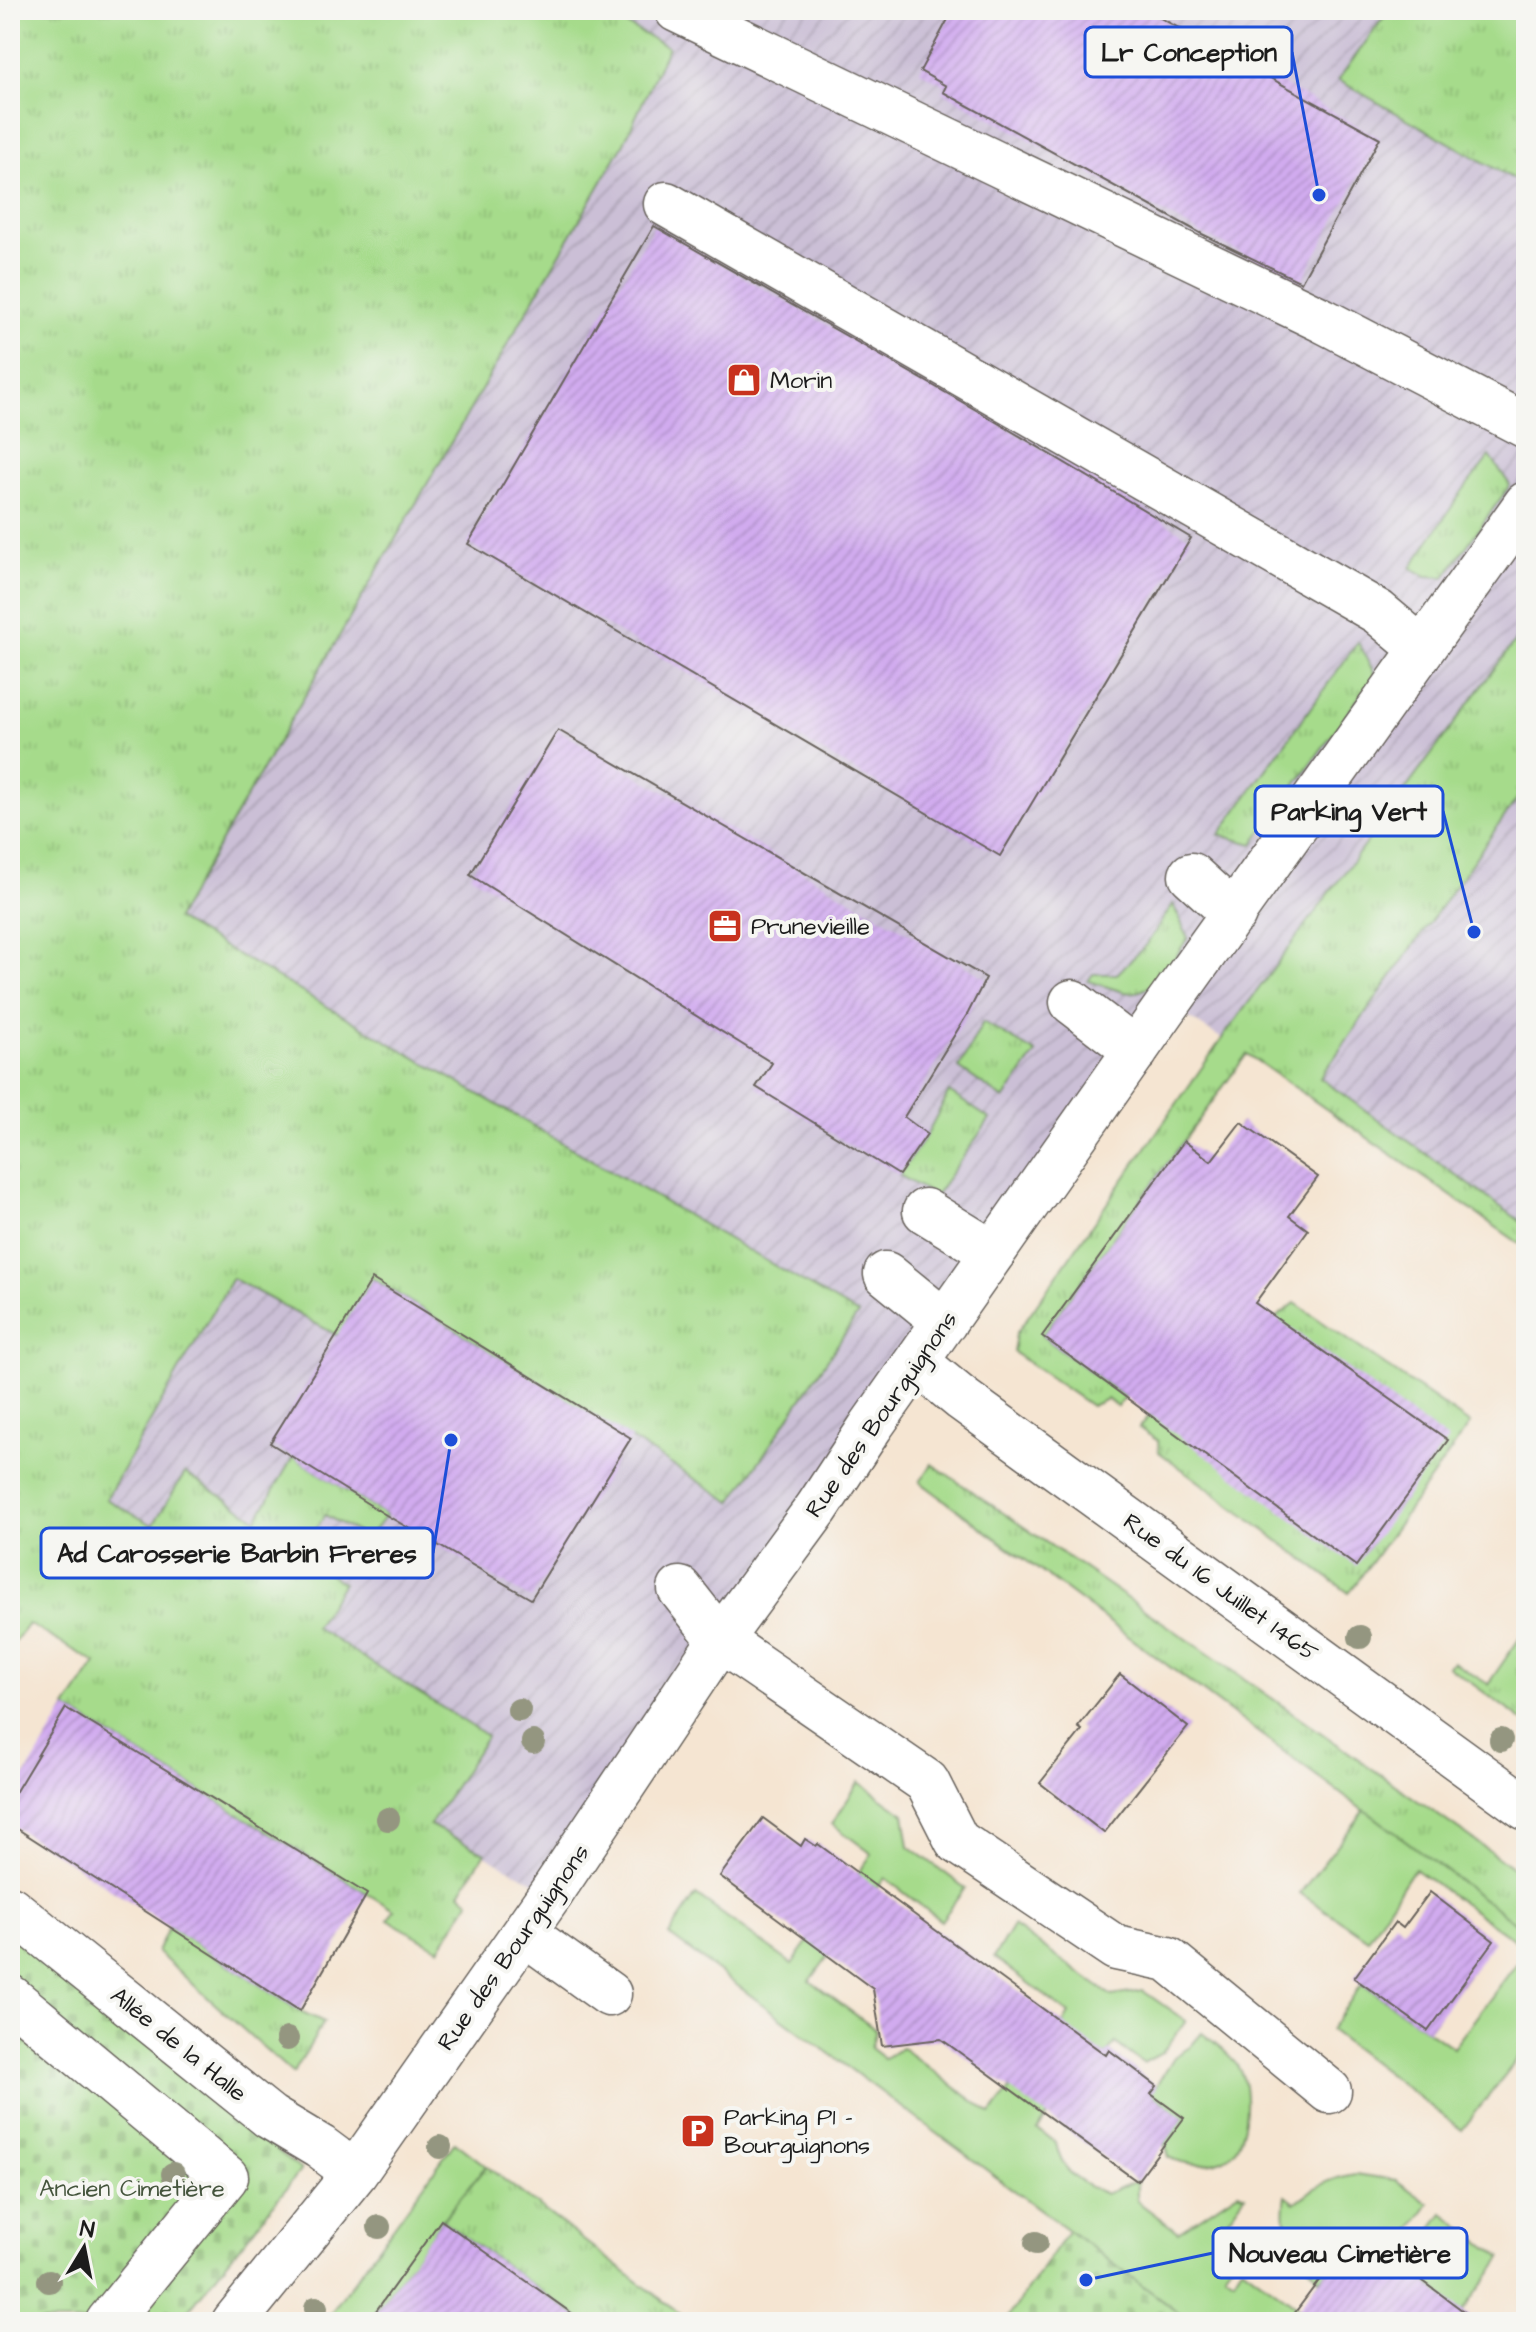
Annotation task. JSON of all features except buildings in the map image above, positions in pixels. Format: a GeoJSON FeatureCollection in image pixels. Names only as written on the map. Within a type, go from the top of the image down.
{"type":"FeatureCollection","features":[{"type":"Feature","properties":{"kind":"street"},"geometry":{"type":"LineString","coordinates":[[677,10],[1322,320],[1526,426]]}},
{"type":"Feature","properties":{"kind":"street"},"geometry":{"type":"LineString","coordinates":[[666,204],[1279,573],[1378,612],[1422,649]]}},
{"type":"Feature","properties":{"kind":"street","name":"Rue des Bourguignons"},"geometry":{"type":"LineString","coordinates":[[234,2322],[355,2173],[524,1933],[720,1640],[817,1508],[993,1253],[1526,504]]}},
{"type":"Feature","properties":{"kind":"street"},"geometry":{"type":"LineString","coordinates":[[1191,875],[1234,914]]}},
{"type":"Feature","properties":{"kind":"street"},"geometry":{"type":"LineString","coordinates":[[1072,1002],[1136,1051]]}},
{"type":"Feature","properties":{"kind":"street"},"geometry":{"type":"LineString","coordinates":[[925,1211],[993,1253]]}},
{"type":"Feature","properties":{"kind":"street"},"geometry":{"type":"LineString","coordinates":[[886,1274],[945,1322]]}},
{"type":"Feature","properties":{"kind":"street","name":"Rue du 16 Juillet 1465"},"geometry":{"type":"LineString","coordinates":[[918,1363],[962,1399],[1526,1808]]}},
{"type":"Feature","properties":{"kind":"street"},"geometry":{"type":"LineString","coordinates":[[680,1589],[720,1640],[927,1782],[957,1841],[1116,1948],[1168,1959],[1329,2091]]}},
{"type":"Feature","properties":{"kind":"street","name":"Allée de la Halle"},"geometry":{"type":"LineString","coordinates":[[10,1908],[270,2117],[320,2147],[355,2173]]}},
{"type":"Feature","properties":{"kind":"street"},"geometry":{"type":"LineString","coordinates":[[524,1933],[609,1994]]}},
{"type":"Feature","properties":{"kind":"street"},"geometry":{"type":"LineString","coordinates":[[10,1997],[226,2177],[108,2322]]}},
{"type":"Feature","properties":{"kind":"shaded area"},"geometry":{"type":"Polygon","coordinates":[[[20,10],[1526,10],[1526,1248],[1272,1070],[1168,1005],[552,1892],[430,1825],[10,1566],[10,25],[20,10]]]}},
{"type":"Feature","properties":{"kind":"green space"},"geometry":{"type":"Polygon","coordinates":[[[20,10],[599,10],[668,47],[624,143],[176,919],[858,1314],[732,1502],[373,1279],[338,1336],[232,1278],[106,1499],[153,1525],[185,1473],[257,1519],[293,1457],[386,1515],[368,1538],[325,1515],[298,1555],[343,1583],[315,1627],[487,1736],[430,1825],[485,1853],[460,1893],[470,1901],[439,1949],[388,1920],[394,1910],[66,1708],[96,1663],[28,1624],[10,1648],[10,25],[20,10]]]}},
{"type":"Feature","properties":{"kind":"green space"},"geometry":{"type":"Polygon","coordinates":[[[1389,10],[1502,10],[1526,18],[1526,186],[1338,80],[1389,10]]]}},
{"type":"Feature","properties":{"kind":"green space"},"geometry":{"type":"Polygon","coordinates":[[[1490,456],[1510,485],[1445,577],[1426,576],[1411,568],[1463,490],[1490,456]]]}},
{"type":"Feature","properties":{"kind":"green space"},"geometry":{"type":"Polygon","coordinates":[[[1526,626],[1526,786],[1320,1078],[1526,1225],[1526,1248],[1247,1054],[1042,1336],[1125,1397],[1117,1407],[1107,1399],[1091,1406],[1013,1352],[1016,1334],[1221,1040],[1526,626]]]}},
{"type":"Feature","properties":{"kind":"green space"},"geometry":{"type":"Polygon","coordinates":[[[1358,642],[1375,675],[1253,844],[1219,835],[1358,642]]]}},
{"type":"Feature","properties":{"kind":"green space"},"geometry":{"type":"Polygon","coordinates":[[[1173,904],[1188,938],[1154,983],[1135,992],[1124,992],[1088,981],[1093,974],[1117,974],[1146,945],[1173,904]]]}},
{"type":"Feature","properties":{"kind":"green space"},"geometry":{"type":"Polygon","coordinates":[[[983,1022],[1036,1053],[1004,1099],[959,1068],[983,1022]]]}},
{"type":"Feature","properties":{"kind":"green space"},"geometry":{"type":"Polygon","coordinates":[[[949,1092],[990,1119],[935,1196],[899,1175],[927,1134],[949,1092]]]}},
{"type":"Feature","properties":{"kind":"green space"},"geometry":{"type":"Polygon","coordinates":[[[1295,1303],[1470,1424],[1349,1593],[1159,1452],[1158,1441],[1139,1428],[1150,1415],[1295,1303]]]}},
{"type":"Feature","properties":{"kind":"green space"},"geometry":{"type":"Polygon","coordinates":[[[932,1464],[1526,1877],[1526,1931],[920,1482],[932,1464]]]}},
{"type":"Feature","properties":{"kind":"green space"},"geometry":{"type":"Polygon","coordinates":[[[1526,1629],[1526,1682],[1523,1686],[1526,1689],[1526,1723],[1448,1666],[1453,1662],[1488,1684],[1526,1629]]]}},
{"type":"Feature","properties":{"kind":"green space"},"geometry":{"type":"Polygon","coordinates":[[[859,1782],[904,1814],[909,1846],[965,1888],[941,1921],[885,1878],[810,1981],[876,2030],[871,2048],[884,2058],[902,2048],[991,2114],[1031,2062],[1053,2041],[1069,2014],[994,1957],[1013,1926],[1112,1996],[1143,1991],[1186,2021],[1162,2053],[1143,2063],[1115,2043],[1063,2113],[1054,2107],[1038,2130],[1056,2143],[1067,2169],[1087,2185],[1105,2194],[1137,2181],[1137,2201],[1178,2232],[1238,2192],[1245,2195],[1213,2239],[1237,2256],[1225,2273],[1234,2279],[1242,2266],[1299,2308],[1290,2322],[1192,2322],[669,1935],[696,1895],[792,1964],[872,1854],[832,1824],[859,1782]]]}},
{"type":"Feature","properties":{"kind":"green space"},"geometry":{"type":"Polygon","coordinates":[[[1365,1810],[1526,1931],[1526,1948],[1414,1869],[1368,1939],[1300,1893],[1365,1810]]]}},
{"type":"Feature","properties":{"kind":"green space"},"geometry":{"type":"Polygon","coordinates":[[[169,1926],[300,2011],[324,2022],[293,2074],[157,1952],[169,1926]]]}},
{"type":"Feature","properties":{"kind":"green space","name":"Ancien Cimetière"},"geometry":{"type":"Polygon","coordinates":[[[10,1930],[301,2170],[179,2322],[10,2322],[10,1930]]]}},
{"type":"Feature","properties":{"kind":"green space"},"geometry":{"type":"Polygon","coordinates":[[[1526,1951],[1526,2048],[1462,2130],[1330,2030],[1362,1984],[1453,2048],[1526,1951]]]}},
{"type":"Feature","properties":{"kind":"green space"},"geometry":{"type":"Polygon","coordinates":[[[1202,2033],[1238,2067],[1244,2082],[1246,2107],[1242,2132],[1232,2153],[1217,2162],[1196,2164],[1169,2157],[1165,2143],[1183,2118],[1151,2094],[1174,2057],[1190,2047],[1202,2033]]]}},
{"type":"Feature","properties":{"kind":"green space"},"geometry":{"type":"Polygon","coordinates":[[[455,2142],[486,2166],[442,2220],[371,2318],[375,2322],[324,2322],[455,2142]]]}},
{"type":"Feature","properties":{"kind":"green space"},"geometry":{"type":"Polygon","coordinates":[[[486,2166],[691,2322],[584,2322],[447,2224],[442,2220],[486,2166]]]}},
{"type":"Feature","properties":{"kind":"green space"},"geometry":{"type":"Polygon","coordinates":[[[1355,2174],[1396,2180],[1429,2204],[1394,2255],[1382,2251],[1363,2236],[1352,2237],[1320,2279],[1291,2242],[1285,2221],[1286,2196],[1295,2203],[1323,2184],[1355,2174]]]}},
{"type":"Feature","properties":{"kind":"green space"},"geometry":{"type":"Polygon","coordinates":[[[1443,2213],[1502,2258],[1455,2322],[1412,2322],[1436,2290],[1404,2266],[1443,2213]]]}},
{"type":"Feature","properties":{"kind":"green space"},"geometry":{"type":"Polygon","coordinates":[[[1069,2230],[1192,2322],[1005,2322],[1069,2230]]]}},
{"type":"Feature","properties":{"kind":"place","name":"Lr Conception"},"geometry":{"type":"Point","coordinates":[1319,195]}},
{"type":"Feature","properties":{"kind":"place","name":"Morin"},"geometry":{"type":"Point","coordinates":[744,380]}},
{"type":"Feature","properties":{"kind":"place","name":"Prunevieille"},"geometry":{"type":"Point","coordinates":[725,926]}},
{"type":"Feature","properties":{"kind":"place","name":"Parking Vert"},"geometry":{"type":"Point","coordinates":[1474,932]}},
{"type":"Feature","properties":{"kind":"place","name":"Ad Carosserie Barbin Freres"},"geometry":{"type":"Point","coordinates":[451,1440]}},
{"type":"Feature","properties":{"kind":"place","name":"Parking P1 - Bourguignons"},"geometry":{"type":"Point","coordinates":[698,2131]}},
{"type":"Feature","properties":{"kind":"place","name":"Nouveau Cimetière"},"geometry":{"type":"Point","coordinates":[1086,2280]}}]}
